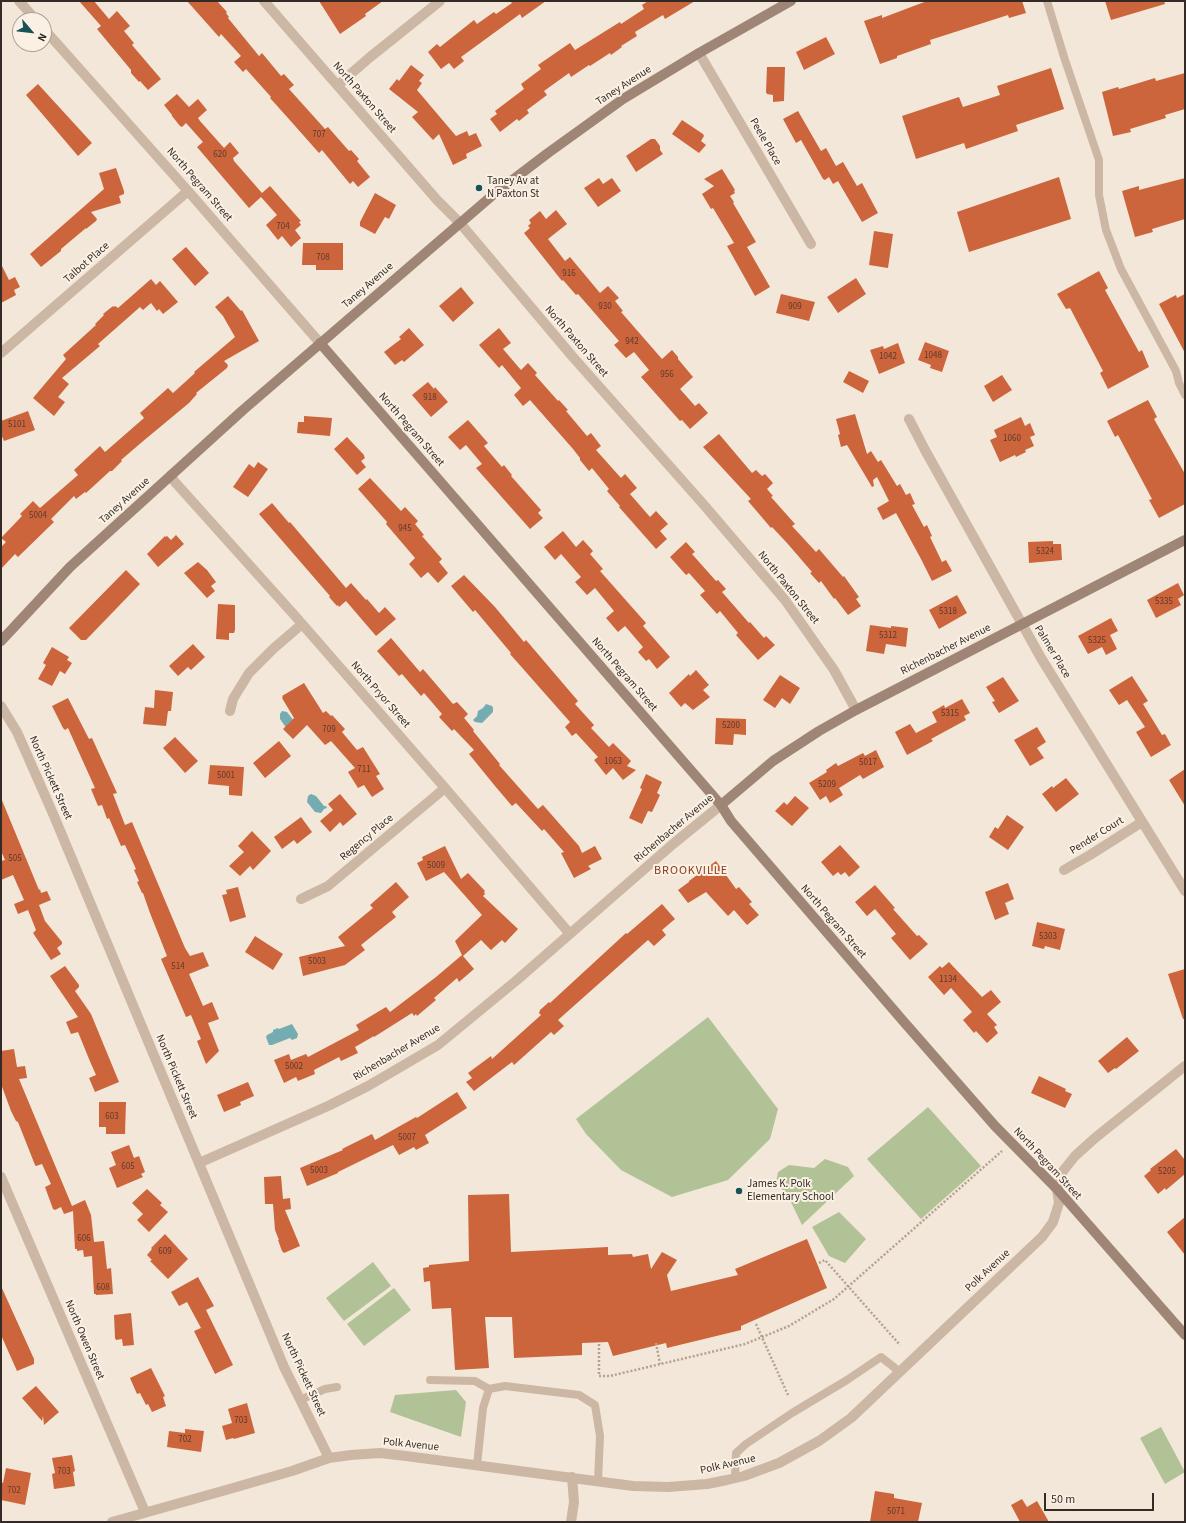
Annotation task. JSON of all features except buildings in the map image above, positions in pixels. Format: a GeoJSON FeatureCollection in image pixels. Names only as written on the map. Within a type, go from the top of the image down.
{"type":"FeatureCollection","features":[{"type":"Feature","properties":{"kind":"street"},"geometry":{"type":"LineString","coordinates":[[19,1],[29,12]]}},
{"type":"Feature","properties":{"kind":"street","name":"North Paxton Street"},"geometry":{"type":"LineString","coordinates":[[264,1],[437,200],[460,223],[572,356],[704,505],[785,600],[834,670],[856,710]]}},
{"type":"Feature","properties":{"kind":"street"},"geometry":{"type":"LineString","coordinates":[[338,85],[440,1]]}},
{"type":"Feature","properties":{"kind":"street","name":"Taney Avenue"},"geometry":{"type":"LineString","coordinates":[[1,641],[70,567],[171,475],[460,223],[542,158],[623,99],[699,53],[791,1]]}},
{"type":"Feature","properties":{"kind":"street","name":"North Pegram Street"},"geometry":{"type":"LineString","coordinates":[[52,38],[188,191],[721,805],[731,821],[995,1126],[1057,1189],[1185,1335]]}},
{"type":"Feature","properties":{"kind":"street","name":"Peele Place"},"geometry":{"type":"LineString","coordinates":[[699,53],[811,244]]}},
{"type":"Feature","properties":{"kind":"street","name":"Talbot Place"},"geometry":{"type":"LineString","coordinates":[[1,352],[188,191]]}},
{"type":"Feature","properties":{"kind":"street","name":"Palmer Place"},"geometry":{"type":"LineString","coordinates":[[909,419],[1022,624],[1185,892]]}},
{"type":"Feature","properties":{"kind":"street","name":"North Pryor Street"},"geometry":{"type":"LineString","coordinates":[[171,475],[174,481],[302,624],[570,934]]}},
{"type":"Feature","properties":{"kind":"street","name":"Richenbacher Avenue"},"geometry":{"type":"LineString","coordinates":[[199,1163],[328,1106],[368,1086],[438,1045],[517,980],[673,844],[773,761],[819,731],[856,710],[1185,540]]}},
{"type":"Feature","properties":{"kind":"street"},"geometry":{"type":"LineString","coordinates":[[230,711],[233,699],[249,673],[302,624]]}},
{"type":"Feature","properties":{"kind":"street","name":"North Pickett Street"},"geometry":{"type":"LineString","coordinates":[[1,706],[17,732],[54,816],[284,1367],[329,1458]]}},
{"type":"Feature","properties":{"kind":"street","name":"Regency Place"},"geometry":{"type":"LineString","coordinates":[[301,899],[328,886],[445,788]]}},
{"type":"Feature","properties":{"kind":"street","name":"Pender Court"},"geometry":{"type":"LineString","coordinates":[[1064,870],[1142,822]]}},
{"type":"Feature","properties":{"kind":"street","name":"Polk Avenue"},"geometry":{"type":"LineString","coordinates":[[112,1522],[292,1471],[329,1458],[350,1455],[380,1453],[633,1486],[668,1487],[707,1484],[735,1478],[778,1463],[819,1442],[851,1418],[1042,1237],[1053,1222],[1059,1203],[1057,1189],[1063,1171],[1075,1156],[1095,1138],[1185,1066]]}},
{"type":"Feature","properties":{"kind":"street","name":"North Owen Street"},"geometry":{"type":"LineString","coordinates":[[1,1177],[145,1512]]}},
{"type":"Feature","properties":{"kind":"street"},"geometry":{"type":"LineString","coordinates":[[571,1522],[574,1502],[572,1477]]}},
{"type":"Feature","properties":{"kind":"lane"},"geometry":{"type":"LineString","coordinates":[[1047,1],[1064,60],[1099,160],[1099,195],[1106,230],[1121,269],[1176,371],[1179,383],[1185,395]]}},
{"type":"Feature","properties":{"kind":"lane"},"geometry":{"type":"LineString","coordinates":[[735,1478],[736,1453],[746,1444],[792,1413],[847,1380],[881,1356],[900,1372]]}},
{"type":"Feature","properties":{"kind":"lane"},"geometry":{"type":"LineString","coordinates":[[430,1380],[474,1381],[489,1390],[505,1386],[579,1395],[596,1405],[600,1436],[598,1481]]}},
{"type":"Feature","properties":{"kind":"lane"},"geometry":{"type":"LineString","coordinates":[[300,1400],[325,1389],[336,1387]]}},
{"type":"Feature","properties":{"kind":"lane"},"geometry":{"type":"LineString","coordinates":[[477,1465],[483,1408],[489,1390]]}},
{"type":"Feature","properties":{"kind":"path"},"geometry":{"type":"LineString","coordinates":[[599,1344],[600,1376],[610,1376],[731,1347],[762,1338],[790,1326],[817,1311],[834,1299],[1002,1151]]}},
{"type":"Feature","properties":{"kind":"path"},"geometry":{"type":"LineString","coordinates":[[819,1263],[825,1260],[900,1345]]}},
{"type":"Feature","properties":{"kind":"path"},"geometry":{"type":"LineString","coordinates":[[756,1324],[788,1395]]}},
{"type":"Feature","properties":{"kind":"path"},"geometry":{"type":"LineString","coordinates":[[656,1343],[660,1364]]}},
{"type":"Feature","properties":{"kind":"green space"},"geometry":{"type":"Polygon","coordinates":[[[708,1017],[778,1109],[770,1139],[728,1180],[672,1197],[621,1170],[586,1134],[576,1119],[708,1017]]]}},
{"type":"Feature","properties":{"kind":"green space"},"geometry":{"type":"Polygon","coordinates":[[[928,1107],[981,1166],[921,1219],[867,1159],[928,1107]]]}},
{"type":"Feature","properties":{"kind":"green space"},"geometry":{"type":"Polygon","coordinates":[[[825,1159],[848,1167],[854,1176],[802,1225],[790,1200],[776,1182],[778,1172],[789,1165],[814,1168],[825,1159]]]}},
{"type":"Feature","properties":{"kind":"green space"},"geometry":{"type":"Polygon","coordinates":[[[839,1212],[866,1239],[845,1263],[829,1256],[812,1227],[839,1212]]]}},
{"type":"Feature","properties":{"kind":"green space"},"geometry":{"type":"Polygon","coordinates":[[[373,1262],[391,1286],[344,1321],[326,1298],[373,1262]]]}},
{"type":"Feature","properties":{"kind":"green space"},"geometry":{"type":"Polygon","coordinates":[[[394,1288],[411,1310],[364,1346],[347,1324],[394,1288]]]}},
{"type":"Feature","properties":{"kind":"green space"},"geometry":{"type":"Polygon","coordinates":[[[456,1390],[466,1402],[461,1437],[390,1412],[395,1395],[456,1390]]]}},
{"type":"Feature","properties":{"kind":"green space"},"geometry":{"type":"Polygon","coordinates":[[[1161,1427],[1185,1472],[1165,1484],[1140,1438],[1161,1427]]]}},
{"type":"Feature","properties":{"kind":"water"},"geometry":{"type":"Polygon","coordinates":[[[486,704],[492,706],[493,712],[482,723],[475,722],[473,720],[477,716],[478,711],[486,704]]]}},
{"type":"Feature","properties":{"kind":"water"},"geometry":{"type":"Polygon","coordinates":[[[282,711],[287,712],[294,721],[287,729],[280,719],[280,714],[282,711]]]}},
{"type":"Feature","properties":{"kind":"water"},"geometry":{"type":"Polygon","coordinates":[[[311,794],[316,796],[324,806],[326,806],[327,808],[321,813],[315,812],[307,802],[308,796],[311,794]]]}},
{"type":"Feature","properties":{"kind":"water"},"geometry":{"type":"Polygon","coordinates":[[[292,1024],[298,1034],[297,1038],[292,1040],[290,1038],[269,1045],[266,1037],[267,1035],[273,1032],[273,1030],[292,1024]]]}},
{"type":"Feature","properties":{"kind":"place","name":"Taney Av at N Paxton St"},"geometry":{"type":"Point","coordinates":[479,188]}},
{"type":"Feature","properties":{"kind":"place","name":"James K. Polk Elementary School"},"geometry":{"type":"Point","coordinates":[739,1191]}},
{"type":"Feature","properties":{"kind":"district","name":"BROOKVILLE"},"geometry":{"type":"Point","coordinates":[691,871]}}]}
